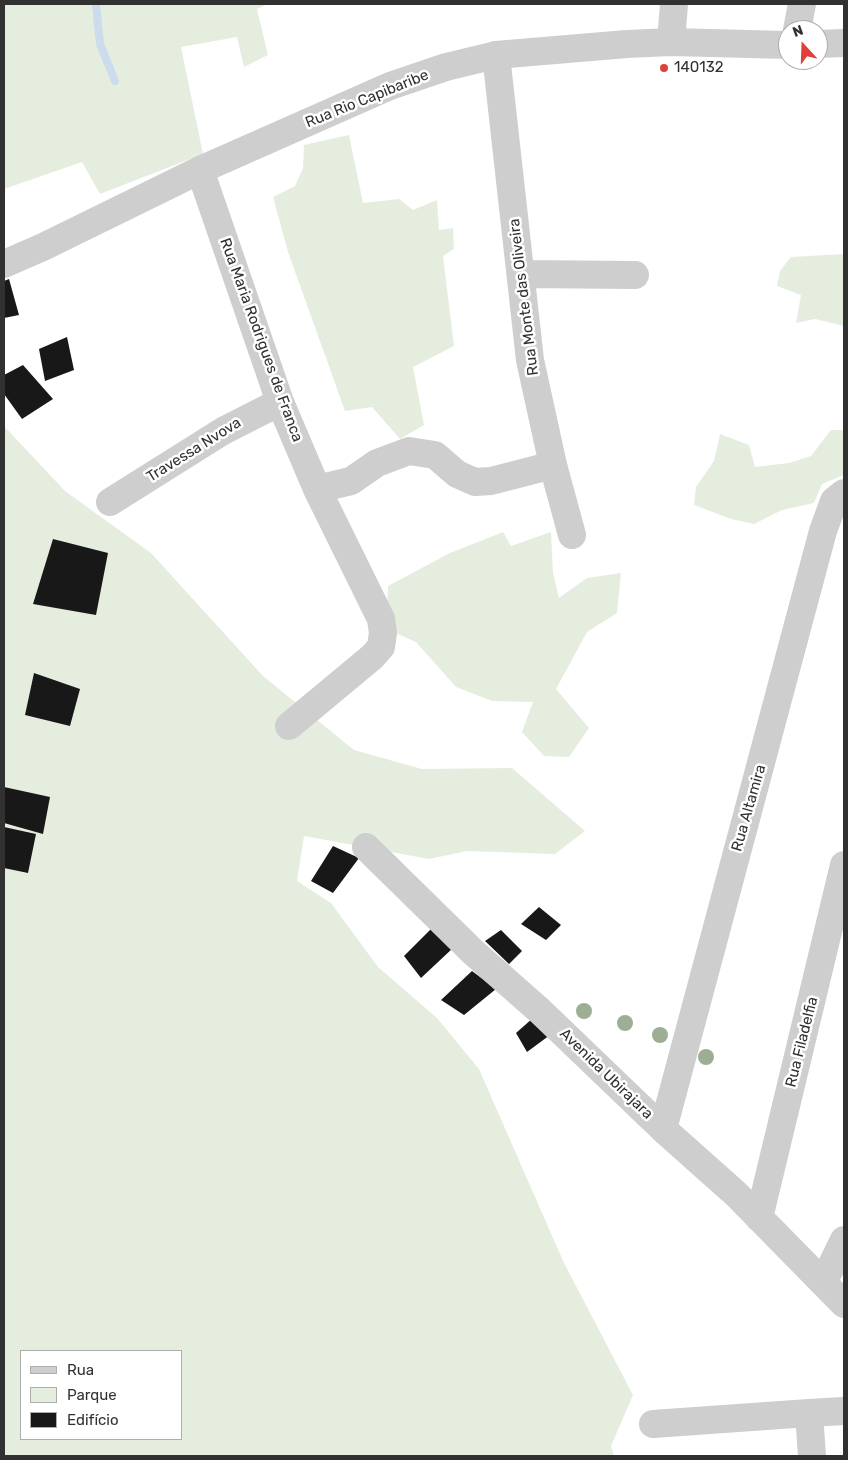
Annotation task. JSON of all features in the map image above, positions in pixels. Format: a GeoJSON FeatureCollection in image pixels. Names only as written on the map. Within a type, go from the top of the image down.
{"type":"FeatureCollection","features":[{"type":"Feature","properties":{"kind":"street"},"geometry":{"type":"LineString","coordinates":[[671,42],[674,4]]}},
{"type":"Feature","properties":{"kind":"street"},"geometry":{"type":"LineString","coordinates":[[798,20],[802,4]]}},
{"type":"Feature","properties":{"kind":"street","name":"Rua Rio Capibaribe"},"geometry":{"type":"LineString","coordinates":[[4,264],[200,170],[390,86],[446,68],[496,55],[671,42],[778,44]]}},
{"type":"Feature","properties":{"kind":"street"},"geometry":{"type":"LineString","coordinates":[[828,44],[844,43]]}},
{"type":"Feature","properties":{"kind":"street","name":"Rua Monte das Oliveira"},"geometry":{"type":"LineString","coordinates":[[496,55],[522,274],[530,360],[553,465],[572,535]]}},
{"type":"Feature","properties":{"kind":"street","name":"Rua Maria Rodrigues de Franca"},"geometry":{"type":"LineString","coordinates":[[200,170],[280,402],[317,489],[381,619],[382,647],[288,726]]}},
{"type":"Feature","properties":{"kind":"street"},"geometry":{"type":"LineString","coordinates":[[522,274],[635,275]]}},
{"type":"Feature","properties":{"kind":"street","name":"Travessa Nvova"},"geometry":{"type":"LineString","coordinates":[[110,502],[223,431],[280,402]]}},
{"type":"Feature","properties":{"kind":"street"},"geometry":{"type":"LineString","coordinates":[[317,489],[350,481],[377,463],[409,451],[435,455],[457,474],[476,482],[491,481],[553,465]]}},
{"type":"Feature","properties":{"kind":"street","name":"Rua Altamira"},"geometry":{"type":"LineString","coordinates":[[663,1129],[823,531],[834,501],[844,493]]}},
{"type":"Feature","properties":{"kind":"street","name":"Avenida Ubirajara"},"geometry":{"type":"LineString","coordinates":[[366,847],[473,952],[540,1011],[759,1218],[824,1281],[844,1304]]}},
{"type":"Feature","properties":{"kind":"street","name":"Rua Filadelfia"},"geometry":{"type":"LineString","coordinates":[[759,1218],[844,865]]}},
{"type":"Feature","properties":{"kind":"street"},"geometry":{"type":"LineString","coordinates":[[824,1281],[844,1240]]}},
{"type":"Feature","properties":{"kind":"street"},"geometry":{"type":"LineString","coordinates":[[653,1424],[844,1411]]}},
{"type":"Feature","properties":{"kind":"street"},"geometry":{"type":"LineString","coordinates":[[809,1414],[812,1456]]}},
{"type":"Feature","properties":{"kind":"green space"},"geometry":{"type":"Polygon","coordinates":[[[4,4],[268,4],[257,9],[268,55],[244,67],[237,37],[181,47],[203,154],[100,194],[82,162],[4,189],[4,4]]]}},
{"type":"Feature","properties":{"kind":"green space"},"geometry":{"type":"Polygon","coordinates":[[[349,135],[363,203],[399,199],[413,210],[437,200],[439,230],[453,228],[454,249],[443,256],[454,346],[413,367],[424,425],[400,439],[372,407],[345,411],[288,252],[273,197],[295,186],[303,168],[304,145],[349,135]]]}},
{"type":"Feature","properties":{"kind":"green space"},"geometry":{"type":"Polygon","coordinates":[[[844,254],[844,326],[815,319],[796,323],[801,295],[777,286],[780,271],[791,257],[844,254]]]}},
{"type":"Feature","properties":{"kind":"green space"},"geometry":{"type":"Polygon","coordinates":[[[4,426],[65,491],[151,553],[263,676],[354,750],[422,769],[512,768],[585,831],[555,854],[467,851],[429,859],[304,836],[297,881],[331,903],[378,967],[437,1018],[479,1069],[564,1263],[633,1395],[611,1446],[614,1456],[4,1456],[4,426]]]}},
{"type":"Feature","properties":{"kind":"green space"},"geometry":{"type":"Polygon","coordinates":[[[831,430],[844,430],[844,475],[822,484],[814,503],[782,510],[754,524],[731,519],[694,505],[696,487],[714,461],[720,434],[749,445],[755,467],[789,463],[811,456],[831,430]]]}},
{"type":"Feature","properties":{"kind":"green space"},"geometry":{"type":"Polygon","coordinates":[[[503,532],[511,546],[551,532],[553,573],[559,598],[587,578],[621,573],[617,613],[587,632],[556,689],[589,728],[569,757],[544,756],[522,732],[533,702],[492,701],[456,687],[416,642],[391,631],[387,612],[388,586],[450,553],[503,532]]]}},
{"type":"Feature","properties":{"kind":"building"},"geometry":{"type":"Polygon","coordinates":[[[9,279],[19,315],[4,318],[4,281],[9,279]]]}},
{"type":"Feature","properties":{"kind":"building"},"geometry":{"type":"Polygon","coordinates":[[[67,337],[74,370],[45,381],[39,349],[67,337]]]}},
{"type":"Feature","properties":{"kind":"building"},"geometry":{"type":"Polygon","coordinates":[[[23,365],[53,399],[22,419],[4,394],[4,375],[23,365]]]}},
{"type":"Feature","properties":{"kind":"building"},"geometry":{"type":"Polygon","coordinates":[[[53,539],[108,553],[96,615],[33,604],[53,539]]]}},
{"type":"Feature","properties":{"kind":"building"},"geometry":{"type":"Polygon","coordinates":[[[34,673],[80,689],[70,726],[25,715],[34,673]]]}},
{"type":"Feature","properties":{"kind":"building"},"geometry":{"type":"Polygon","coordinates":[[[4,787],[50,797],[43,834],[4,823],[4,787]]]}},
{"type":"Feature","properties":{"kind":"building"},"geometry":{"type":"Polygon","coordinates":[[[4,827],[36,834],[28,873],[4,868],[4,827]]]}},
{"type":"Feature","properties":{"kind":"building"},"geometry":{"type":"Polygon","coordinates":[[[333,846],[359,858],[333,893],[311,881],[333,846]]]}},
{"type":"Feature","properties":{"kind":"building"},"geometry":{"type":"Polygon","coordinates":[[[539,907],[561,925],[546,940],[521,924],[539,907]]]}},
{"type":"Feature","properties":{"kind":"building"},"geometry":{"type":"Polygon","coordinates":[[[432,928],[453,948],[421,978],[404,956],[432,928]]]}},
{"type":"Feature","properties":{"kind":"building"},"geometry":{"type":"Polygon","coordinates":[[[501,930],[522,951],[509,964],[485,941],[501,930]]]}},
{"type":"Feature","properties":{"kind":"building"},"geometry":{"type":"Polygon","coordinates":[[[472,971],[496,989],[464,1015],[441,1000],[472,971]]]}},
{"type":"Feature","properties":{"kind":"building"},"geometry":{"type":"Polygon","coordinates":[[[533,1018],[550,1035],[527,1052],[516,1033],[533,1018]]]}},
{"type":"Feature","properties":{"kind":"waterway"},"geometry":{"type":"LineString","coordinates":[[96,4],[100,44],[115,81]]}},
{"type":"Feature","properties":{"kind":"place","name":"140132"},"geometry":{"type":"Point","coordinates":[664,68]}}]}
